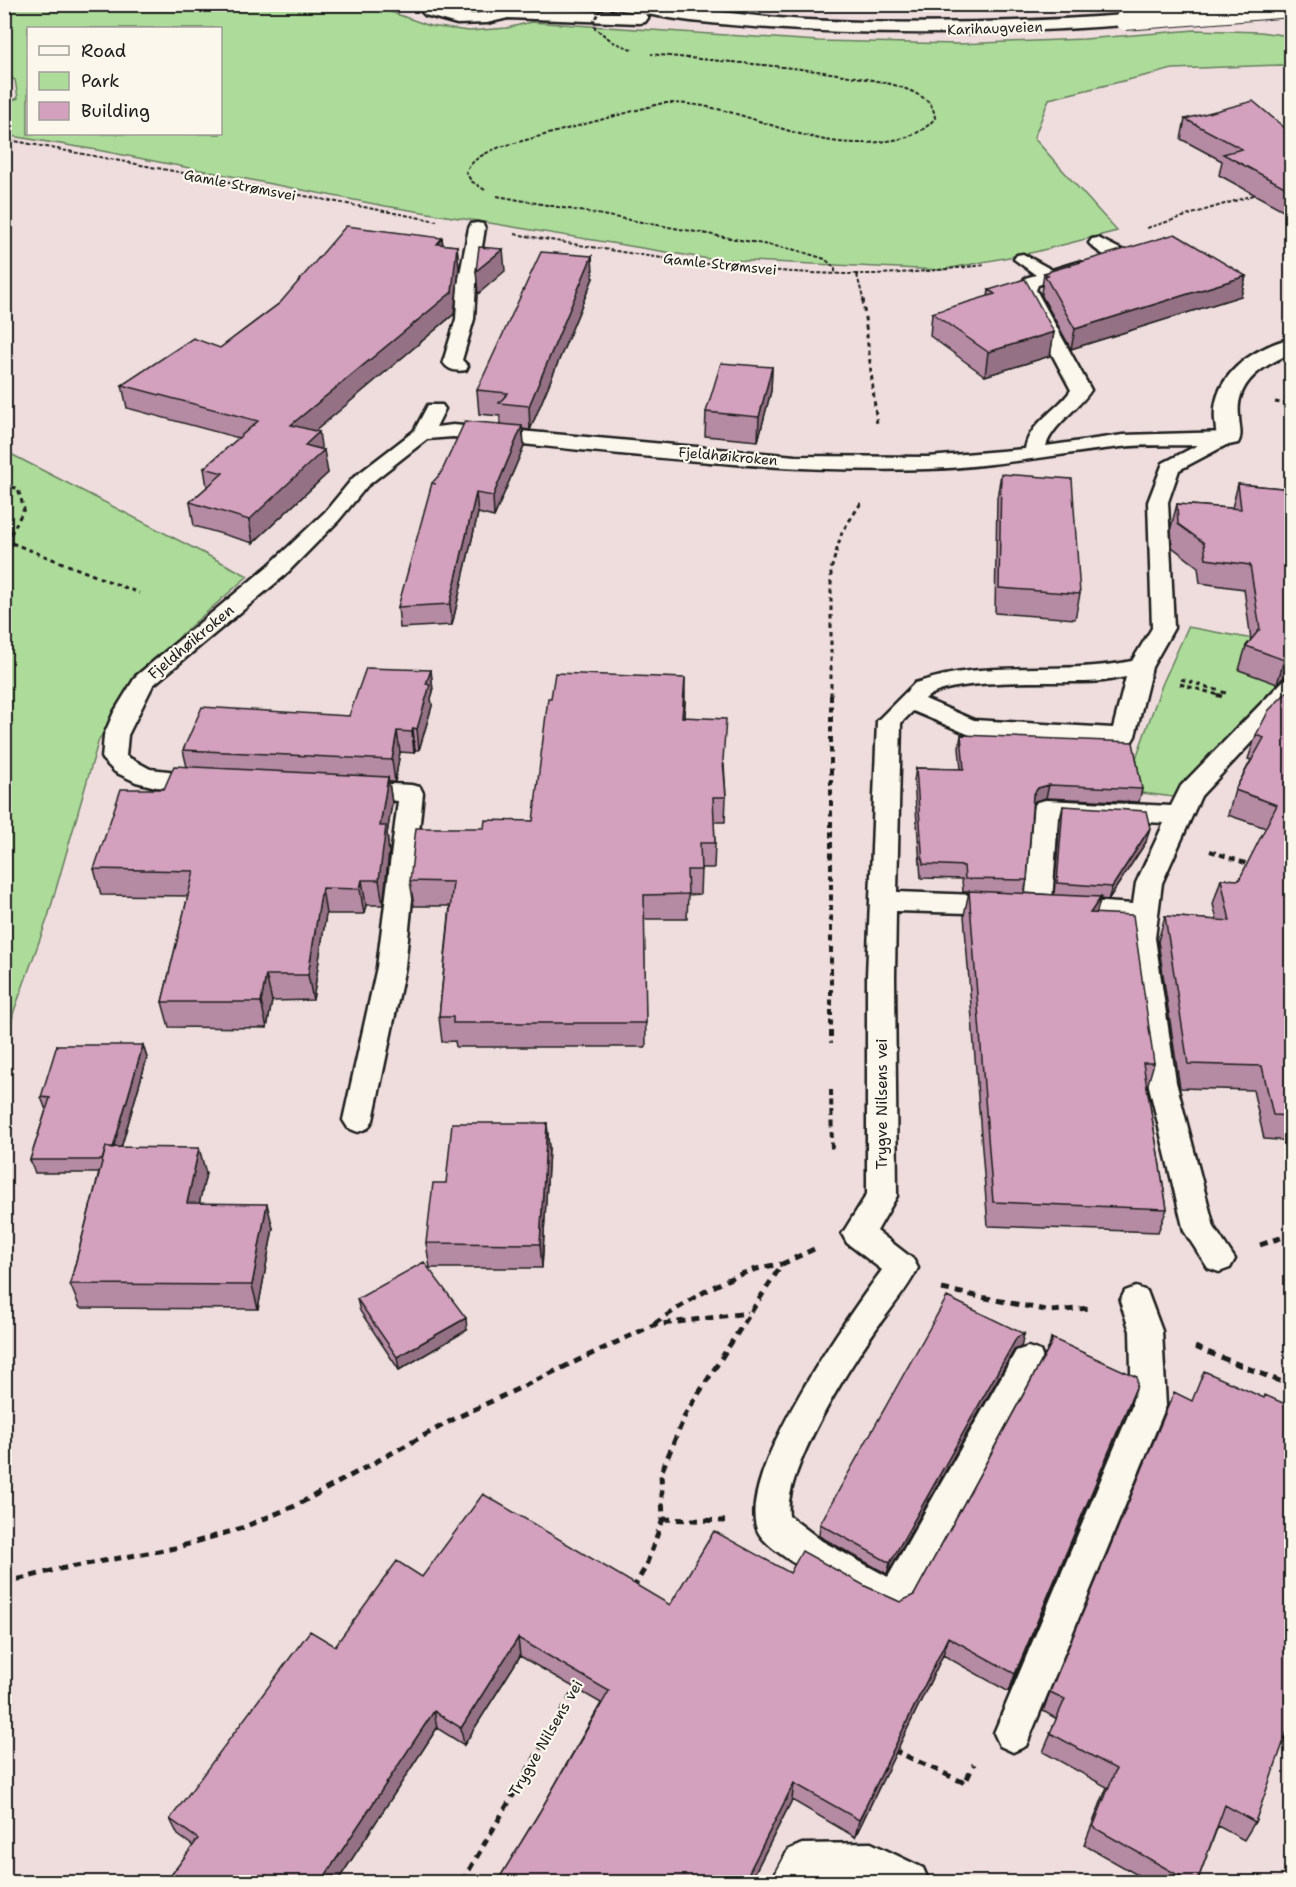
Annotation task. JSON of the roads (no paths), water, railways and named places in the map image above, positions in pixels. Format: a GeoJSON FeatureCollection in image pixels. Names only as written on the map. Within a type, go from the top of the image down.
{"type":"FeatureCollection","features":[{"type":"Feature","properties":{"kind":"main road","name":"Karihaugveien"},"geometry":{"type":"LineString","coordinates":[[422,4],[435,14],[464,19],[495,17],[516,9],[625,18],[697,17]]}},
{"type":"Feature","properties":{"kind":"main road","name":"Karihaugveien"},"geometry":{"type":"LineString","coordinates":[[615,4],[697,17],[833,27],[944,30],[1034,27],[1292,7]]}},
{"type":"Feature","properties":{"kind":"main road"},"geometry":{"type":"LineString","coordinates":[[1229,438],[1226,409],[1228,396],[1235,382],[1248,367],[1292,345]]}},
{"type":"Feature","properties":{"kind":"lane"},"geometry":{"type":"LineString","coordinates":[[459,366],[452,362],[465,319],[477,228]]}},
{"type":"Feature","properties":{"kind":"lane"},"geometry":{"type":"LineString","coordinates":[[1098,243],[1120,256],[1048,275],[1031,282],[1027,290],[1081,390],[1066,409],[1039,435],[1034,446],[1035,454],[1123,441],[1229,438]]}},
{"type":"Feature","properties":{"kind":"lane"},"geometry":{"type":"LineString","coordinates":[[1023,259],[1048,275]]}},
{"type":"Feature","properties":{"kind":"lane","name":"Fjeldhøikroken"},"geometry":{"type":"LineString","coordinates":[[223,783],[176,781],[146,777],[125,770],[114,759],[114,747],[126,712],[144,681],[276,571],[332,516],[360,482],[422,434],[435,409]]}},
{"type":"Feature","properties":{"kind":"lane","name":"Fjeldhøikroken"},"geometry":{"type":"LineString","coordinates":[[422,434],[453,431],[795,462],[928,463],[1035,454]]}},
{"type":"Feature","properties":{"kind":"lane"},"geometry":{"type":"LineString","coordinates":[[910,700],[970,727],[1124,736],[1140,668],[1163,628],[1158,502],[1170,467],[1229,438]]}},
{"type":"Feature","properties":{"kind":"lane","name":"Trygve Nilsens vei"},"geometry":{"type":"LineString","coordinates":[[1028,1361],[895,1600],[786,1538],[771,1522],[768,1508],[791,1444],[853,1335],[902,1268],[858,1234],[882,1196],[882,976],[889,721],[923,688],[969,678],[1103,674],[1140,668]]}},
{"type":"Feature","properties":{"kind":"lane"},"geometry":{"type":"LineString","coordinates":[[1219,1259],[1200,1231],[1162,1082],[1142,938],[1145,914],[1149,883],[1190,792],[1292,685]]}},
{"type":"Feature","properties":{"kind":"lane"},"geometry":{"type":"LineString","coordinates":[[328,789],[411,793],[392,967],[358,1120]]}},
{"type":"Feature","properties":{"kind":"lane"},"geometry":{"type":"LineString","coordinates":[[1038,906],[1046,808],[1175,826]]}},
{"type":"Feature","properties":{"kind":"lane"},"geometry":{"type":"LineString","coordinates":[[885,901],[1038,906],[1145,914]]}},
{"type":"Feature","properties":{"kind":"lane"},"geometry":{"type":"LineString","coordinates":[[1013,1733],[1149,1406],[1141,1316]]}},
{"type":"Feature","properties":{"kind":"lane"},"geometry":{"type":"LineString","coordinates":[[791,1882],[802,1864],[871,1863],[909,1882]]}}]}
